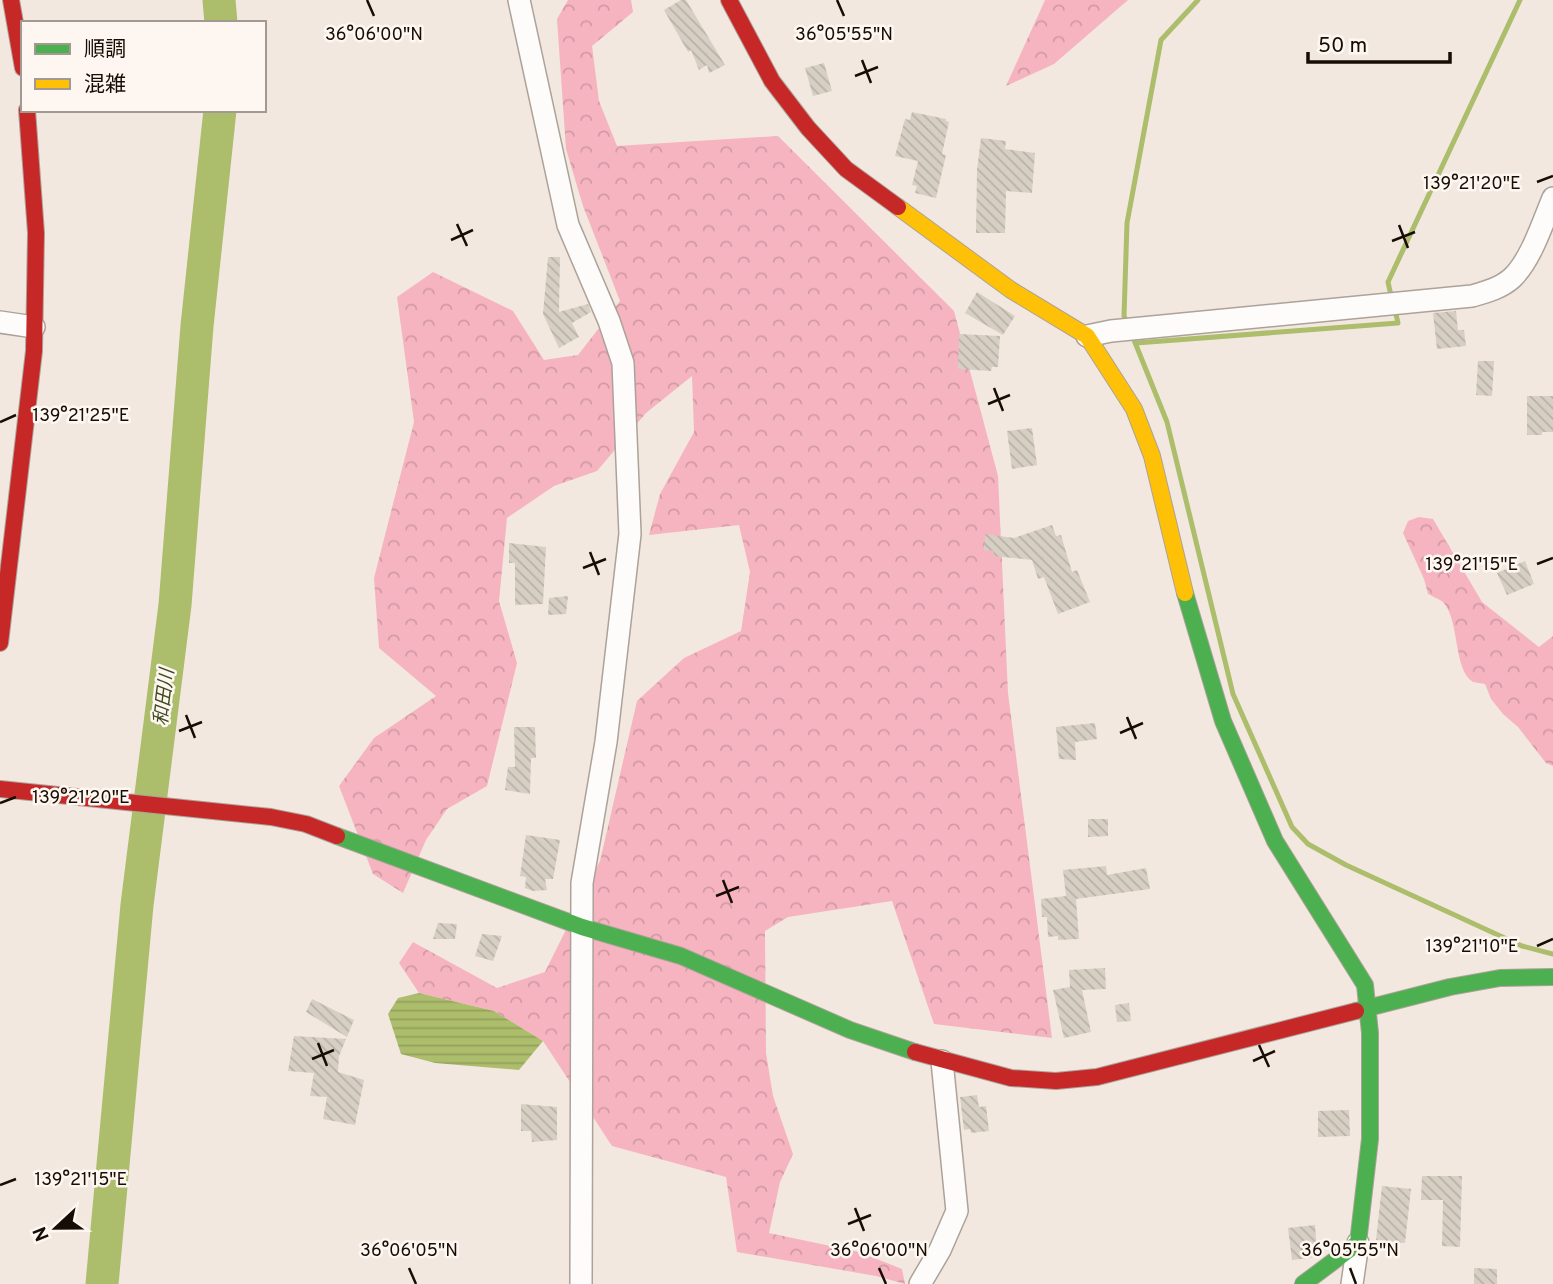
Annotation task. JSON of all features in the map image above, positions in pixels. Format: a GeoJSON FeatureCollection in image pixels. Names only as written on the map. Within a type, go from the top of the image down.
{"type":"FeatureCollection","features":[{"type":"Feature","properties":{"kind":"street"},"geometry":{"type":"LineString","coordinates":[[11,0],[21,57]]}},
{"type":"Feature","properties":{"kind":"street"},"geometry":{"type":"LineString","coordinates":[[519,0],[568,225],[609,321],[623,363],[630,534],[606,742],[582,883],[581,1284]]}},
{"type":"Feature","properties":{"kind":"street"},"geometry":{"type":"LineString","coordinates":[[729,0],[772,81],[808,128],[846,170],[1012,290],[1087,336],[1133,408],[1152,456],[1190,614],[1223,721],[1275,841],[1365,985],[1369,1007],[1370,1139],[1352,1284]]}},
{"type":"Feature","properties":{"kind":"street"},"geometry":{"type":"LineString","coordinates":[[0,643],[26,434],[34,327],[36,233],[27,112]]}},
{"type":"Feature","properties":{"kind":"street"},"geometry":{"type":"LineString","coordinates":[[1087,336],[1111,331],[1472,296],[1493,290],[1512,277],[1529,252],[1553,198]]}},
{"type":"Feature","properties":{"kind":"street"},"geometry":{"type":"LineString","coordinates":[[0,322],[34,327]]}},
{"type":"Feature","properties":{"kind":"street"},"geometry":{"type":"LineString","coordinates":[[0,789],[271,817],[306,824],[582,927],[681,956],[850,1030],[942,1061],[1012,1078],[1056,1081],[1097,1077],[1450,987],[1500,978],[1553,977]]}},
{"type":"Feature","properties":{"kind":"street"},"geometry":{"type":"LineString","coordinates":[[920,1284],[940,1250],[957,1210],[942,1061]]}},
{"type":"Feature","properties":{"kind":"street"},"geometry":{"type":"LineString","coordinates":[[1303,1284],[1358,1243]]}},
{"type":"Feature","properties":{"kind":"green space"},"geometry":{"type":"Polygon","coordinates":[[[568,0],[631,0],[633,12],[592,46],[599,101],[617,146],[778,136],[954,311],[998,476],[1008,693],[1052,1038],[934,1024],[892,901],[788,917],[765,931],[766,1053],[773,1096],[793,1154],[780,1182],[769,1233],[859,1252],[902,1269],[905,1284],[876,1276],[737,1252],[726,1177],[612,1146],[543,1041],[494,1011],[419,993],[399,963],[413,942],[497,988],[545,972],[600,861],[637,701],[684,658],[741,631],[750,572],[739,525],[649,535],[660,494],[694,432],[692,376],[646,413],[597,471],[554,486],[507,518],[499,601],[517,663],[487,786],[447,809],[426,840],[403,893],[373,874],[339,786],[374,738],[436,696],[379,648],[374,578],[414,422],[397,297],[433,272],[513,311],[544,360],[578,355],[620,301],[583,206],[566,149],[557,19],[568,0]]]}},
{"type":"Feature","properties":{"kind":"green space"},"geometry":{"type":"Polygon","coordinates":[[[1045,0],[1128,0],[1054,64],[1006,86],[1045,0]]]}},
{"type":"Feature","properties":{"kind":"green space"},"geometry":{"type":"Polygon","coordinates":[[[1419,517],[1433,519],[1482,602],[1539,647],[1553,636],[1553,766],[1546,763],[1518,727],[1503,714],[1491,699],[1485,684],[1473,682],[1462,667],[1448,610],[1443,602],[1428,594],[1403,533],[1408,521],[1419,517]]]}},
{"type":"Feature","properties":{"kind":"shaded area"},"geometry":{"type":"Polygon","coordinates":[[[419,993],[494,1011],[543,1041],[519,1070],[435,1063],[401,1054],[388,1014],[398,998],[419,993]]]}},
{"type":"Feature","properties":{"kind":"building"},"geometry":{"type":"Polygon","coordinates":[[[686,0],[725,65],[709,73],[707,65],[699,70],[691,50],[688,52],[664,10],[686,0]]]}},
{"type":"Feature","properties":{"kind":"building"},"geometry":{"type":"Polygon","coordinates":[[[824,63],[832,91],[813,96],[805,68],[824,63]]]}},
{"type":"Feature","properties":{"kind":"building"},"geometry":{"type":"Polygon","coordinates":[[[912,112],[946,119],[949,122],[942,154],[946,155],[936,198],[915,193],[917,186],[912,185],[918,161],[895,156],[905,119],[910,120],[912,112]]]}},
{"type":"Feature","properties":{"kind":"building"},"geometry":{"type":"Polygon","coordinates":[[[981,138],[1006,141],[1005,149],[1035,153],[1032,193],[1006,191],[1005,233],[976,233],[977,170],[981,138]]]}},
{"type":"Feature","properties":{"kind":"building"},"geometry":{"type":"Polygon","coordinates":[[[548,257],[560,257],[559,312],[588,304],[591,312],[572,323],[579,337],[559,348],[543,314],[548,257]]]}},
{"type":"Feature","properties":{"kind":"building"},"geometry":{"type":"Polygon","coordinates":[[[977,292],[1015,316],[1003,335],[965,313],[977,292]]]}},
{"type":"Feature","properties":{"kind":"building"},"geometry":{"type":"Polygon","coordinates":[[[1456,311],[1458,330],[1464,330],[1466,346],[1437,349],[1433,313],[1456,311]]]}},
{"type":"Feature","properties":{"kind":"building"},"geometry":{"type":"Polygon","coordinates":[[[959,334],[1000,336],[998,367],[992,367],[991,371],[958,369],[959,334]]]}},
{"type":"Feature","properties":{"kind":"building"},"geometry":{"type":"Polygon","coordinates":[[[1478,361],[1494,361],[1492,396],[1476,395],[1478,361]]]}},
{"type":"Feature","properties":{"kind":"building"},"geometry":{"type":"Polygon","coordinates":[[[1527,396],[1553,396],[1553,432],[1527,435],[1527,396]]]}},
{"type":"Feature","properties":{"kind":"building"},"geometry":{"type":"Polygon","coordinates":[[[1032,428],[1037,465],[1012,469],[1007,431],[1032,428]]]}},
{"type":"Feature","properties":{"kind":"building"},"geometry":{"type":"Polygon","coordinates":[[[1052,525],[1056,536],[1061,535],[1072,572],[1077,570],[1090,602],[1058,614],[1044,577],[1038,579],[1032,560],[993,556],[994,551],[984,550],[985,534],[1014,538],[1052,525]]]}},
{"type":"Feature","properties":{"kind":"building"},"geometry":{"type":"Polygon","coordinates":[[[509,543],[546,547],[543,604],[515,605],[515,563],[509,563],[509,543]]]}},
{"type":"Feature","properties":{"kind":"building"},"geometry":{"type":"Polygon","coordinates":[[[1525,561],[1534,584],[1507,595],[1497,573],[1525,561]]]}},
{"type":"Feature","properties":{"kind":"building"},"geometry":{"type":"Polygon","coordinates":[[[568,596],[566,614],[548,615],[549,598],[568,596]]]}},
{"type":"Feature","properties":{"kind":"building"},"geometry":{"type":"Polygon","coordinates":[[[1095,723],[1097,739],[1075,742],[1076,760],[1059,759],[1056,727],[1095,723]]]}},
{"type":"Feature","properties":{"kind":"building"},"geometry":{"type":"Polygon","coordinates":[[[514,727],[535,727],[536,758],[531,758],[530,794],[505,790],[508,767],[515,767],[514,727]]]}},
{"type":"Feature","properties":{"kind":"building"},"geometry":{"type":"Polygon","coordinates":[[[1088,819],[1108,819],[1108,836],[1088,837],[1088,819]]]}},
{"type":"Feature","properties":{"kind":"building"},"geometry":{"type":"Polygon","coordinates":[[[526,835],[560,840],[553,879],[545,879],[547,890],[533,891],[525,888],[526,877],[520,876],[526,835]]]}},
{"type":"Feature","properties":{"kind":"building"},"geometry":{"type":"Polygon","coordinates":[[[1106,866],[1107,875],[1146,868],[1150,889],[1076,899],[1079,939],[1058,940],[1058,936],[1048,937],[1047,917],[1042,917],[1041,899],[1066,896],[1063,870],[1106,866]]]}},
{"type":"Feature","properties":{"kind":"building"},"geometry":{"type":"Polygon","coordinates":[[[438,923],[457,924],[455,939],[433,939],[438,923]]]}},
{"type":"Feature","properties":{"kind":"building"},"geometry":{"type":"Polygon","coordinates":[[[482,934],[502,936],[493,961],[475,956],[482,934]]]}},
{"type":"Feature","properties":{"kind":"building"},"geometry":{"type":"Polygon","coordinates":[[[1105,968],[1106,989],[1082,990],[1091,1032],[1064,1038],[1053,990],[1070,987],[1069,970],[1105,968]]]}},
{"type":"Feature","properties":{"kind":"building"},"geometry":{"type":"Polygon","coordinates":[[[312,999],[354,1020],[347,1037],[306,1012],[312,999]]]}},
{"type":"Feature","properties":{"kind":"building"},"geometry":{"type":"Polygon","coordinates":[[[1129,1003],[1131,1021],[1117,1022],[1115,1005],[1129,1003]]]}},
{"type":"Feature","properties":{"kind":"building"},"geometry":{"type":"Polygon","coordinates":[[[294,1036],[346,1039],[339,1056],[338,1072],[364,1080],[355,1125],[323,1119],[327,1097],[310,1096],[314,1073],[288,1071],[294,1036]]]}},
{"type":"Feature","properties":{"kind":"building"},"geometry":{"type":"Polygon","coordinates":[[[977,1095],[979,1107],[986,1106],[989,1131],[971,1133],[970,1129],[964,1130],[960,1097],[977,1095]]]}},
{"type":"Feature","properties":{"kind":"building"},"geometry":{"type":"Polygon","coordinates":[[[521,1104],[557,1107],[557,1140],[532,1142],[531,1131],[521,1131],[521,1104]]]}},
{"type":"Feature","properties":{"kind":"building"},"geometry":{"type":"Polygon","coordinates":[[[1349,1110],[1350,1136],[1318,1137],[1318,1111],[1349,1110]]]}},
{"type":"Feature","properties":{"kind":"building"},"geometry":{"type":"Polygon","coordinates":[[[1422,1176],[1462,1176],[1460,1247],[1442,1246],[1443,1200],[1421,1200],[1422,1176]]]}},
{"type":"Feature","properties":{"kind":"building"},"geometry":{"type":"Polygon","coordinates":[[[1382,1186],[1411,1189],[1405,1243],[1376,1240],[1382,1186]]]}},
{"type":"Feature","properties":{"kind":"building"},"geometry":{"type":"Polygon","coordinates":[[[1315,1225],[1317,1253],[1310,1258],[1292,1260],[1288,1228],[1315,1225]]]}},
{"type":"Feature","properties":{"kind":"building"},"geometry":{"type":"Polygon","coordinates":[[[1474,1268],[1497,1269],[1497,1284],[1474,1284],[1474,1268]]]}},
{"type":"Feature","properties":{"kind":"waterway","name":"和田川"},"geometry":{"type":"LineString","coordinates":[[219,0],[221,21]]}},
{"type":"Feature","properties":{"kind":"waterway"},"geometry":{"type":"LineString","coordinates":[[1128,325],[1124,316],[1127,223],[1161,40],[1198,0]]}},
{"type":"Feature","properties":{"kind":"waterway"},"geometry":{"type":"LineString","coordinates":[[1392,300],[1388,282],[1520,0]]}},
{"type":"Feature","properties":{"kind":"waterway","name":"和田川"},"geometry":{"type":"LineString","coordinates":[[102,1284],[137,905],[175,605],[197,326],[220,112]]}},
{"type":"Feature","properties":{"kind":"waterway"},"geometry":{"type":"LineString","coordinates":[[1136,343],[1398,323],[1395,310]]}},
{"type":"Feature","properties":{"kind":"waterway"},"geometry":{"type":"LineString","coordinates":[[1132,335],[1167,422],[1233,694],[1292,827],[1308,844],[1346,865],[1522,946],[1553,954]]}},
{"type":"Feature","properties":{"kind":"traffic: fast"},"geometry":{"type":"LineString","coordinates":[[1185,593],[1223,721],[1275,841],[1365,985],[1370,1033],[1370,1139],[1358,1243],[1303,1284]]}},
{"type":"Feature","properties":{"kind":"traffic: fast"},"geometry":{"type":"LineString","coordinates":[[337,836],[582,927],[681,956],[850,1030],[915,1052]]}},
{"type":"Feature","properties":{"kind":"traffic: fast"},"geometry":{"type":"LineString","coordinates":[[1356,1011],[1450,987],[1500,978],[1553,977]]}},
{"type":"Feature","properties":{"kind":"traffic: slow"},"geometry":{"type":"LineString","coordinates":[[898,207],[1011,290],[1087,336],[1134,409],[1152,456],[1185,593]]}},
{"type":"Feature","properties":{"kind":"traffic: jam"},"geometry":{"type":"LineString","coordinates":[[11,0],[21,57]]}},
{"type":"Feature","properties":{"kind":"traffic: jam"},"geometry":{"type":"LineString","coordinates":[[729,0],[772,81],[808,128],[846,169],[898,207]]}},
{"type":"Feature","properties":{"kind":"traffic: jam"},"geometry":{"type":"LineString","coordinates":[[0,643],[34,351],[36,233],[27,112]]}},
{"type":"Feature","properties":{"kind":"traffic: jam"},"geometry":{"type":"LineString","coordinates":[[0,789],[271,817],[306,824],[337,836]]}},
{"type":"Feature","properties":{"kind":"traffic: jam"},"geometry":{"type":"LineString","coordinates":[[915,1052],[1011,1078],[1056,1081],[1097,1077],[1356,1011]]}}]}
